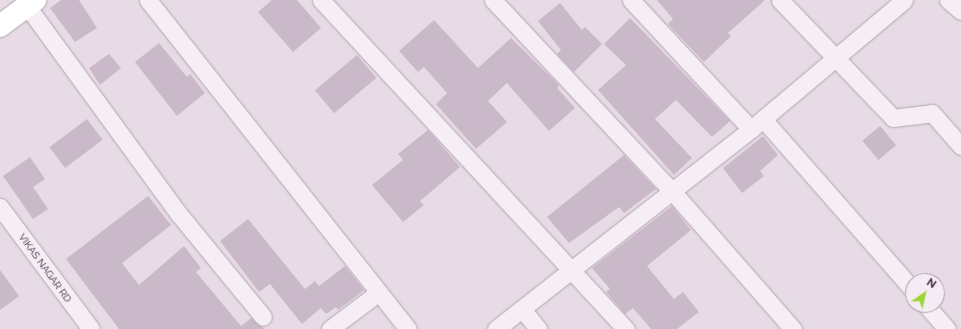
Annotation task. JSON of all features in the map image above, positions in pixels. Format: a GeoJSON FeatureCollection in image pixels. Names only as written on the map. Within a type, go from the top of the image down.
{"type":"FeatureCollection","features":[{"type":"Feature","properties":{"kind":"main road"},"geometry":{"type":"LineString","coordinates":[[0,26],[31,3]]}},
{"type":"Feature","properties":{"kind":"street"},"geometry":{"type":"LineString","coordinates":[[148,0],[408,329]]}},
{"type":"Feature","properties":{"kind":"street"},"geometry":{"type":"LineString","coordinates":[[321,0],[626,329]]}},
{"type":"Feature","properties":{"kind":"street"},"geometry":{"type":"LineString","coordinates":[[493,0],[672,191],[793,329]]}},
{"type":"Feature","properties":{"kind":"street"},"geometry":{"type":"LineString","coordinates":[[631,0],[757,124],[905,281]]}},
{"type":"Feature","properties":{"kind":"street"},"geometry":{"type":"LineString","coordinates":[[780,0],[835,61],[893,118],[932,113],[961,146]]}},
{"type":"Feature","properties":{"kind":"street"},"geometry":{"type":"LineString","coordinates":[[496,329],[757,124],[835,61],[904,0]]}},
{"type":"Feature","properties":{"kind":"street"},"geometry":{"type":"LineString","coordinates":[[948,0],[961,11]]}},
{"type":"Feature","properties":{"kind":"street"},"geometry":{"type":"LineString","coordinates":[[31,3],[178,213],[262,317]]}},
{"type":"Feature","properties":{"kind":"street","name":"VIKAS NAGAR RD"},"geometry":{"type":"LineString","coordinates":[[0,208],[86,327]]}},
{"type":"Feature","properties":{"kind":"street"},"geometry":{"type":"LineString","coordinates":[[330,329],[379,292]]}},
{"type":"Feature","properties":{"kind":"street"},"geometry":{"type":"LineString","coordinates":[[522,309],[538,329]]}},
{"type":"Feature","properties":{"kind":"street"},"geometry":{"type":"LineString","coordinates":[[933,313],[947,329]]}},
{"type":"Feature","properties":{"kind":"building"},"geometry":{"type":"Polygon","coordinates":[[[61,0],[79,0],[97,28],[75,42],[50,8],[61,0]]]}},
{"type":"Feature","properties":{"kind":"building"},"geometry":{"type":"Polygon","coordinates":[[[272,0],[297,0],[321,28],[293,52],[258,12],[272,0]]]}},
{"type":"Feature","properties":{"kind":"building"},"geometry":{"type":"Polygon","coordinates":[[[657,0],[765,0],[728,33],[731,36],[704,62],[668,24],[673,19],[657,0]]]}},
{"type":"Feature","properties":{"kind":"building"},"geometry":{"type":"Polygon","coordinates":[[[560,3],[582,30],[585,27],[602,44],[574,72],[557,54],[561,50],[538,21],[560,3]]]}},
{"type":"Feature","properties":{"kind":"building"},"geometry":{"type":"Polygon","coordinates":[[[630,18],[730,121],[712,137],[676,100],[655,119],[692,158],[674,175],[598,90],[626,65],[604,44],[630,18]]]}},
{"type":"Feature","properties":{"kind":"building"},"geometry":{"type":"Polygon","coordinates":[[[434,20],[478,68],[511,38],[559,85],[557,88],[575,108],[549,131],[507,83],[488,101],[507,122],[476,149],[436,104],[447,93],[424,67],[418,72],[399,51],[434,20]]]}},
{"type":"Feature","properties":{"kind":"building"},"geometry":{"type":"Polygon","coordinates":[[[159,43],[187,77],[190,74],[205,93],[177,116],[135,62],[159,43]]]}},
{"type":"Feature","properties":{"kind":"building"},"geometry":{"type":"Polygon","coordinates":[[[109,54],[121,68],[100,85],[89,68],[109,54]]]}},
{"type":"Feature","properties":{"kind":"building"},"geometry":{"type":"Polygon","coordinates":[[[357,55],[376,78],[334,113],[315,90],[357,55]]]}},
{"type":"Feature","properties":{"kind":"building"},"geometry":{"type":"Polygon","coordinates":[[[87,119],[103,140],[65,168],[49,147],[87,119]]]}},
{"type":"Feature","properties":{"kind":"building"},"geometry":{"type":"Polygon","coordinates":[[[880,126],[896,145],[878,160],[862,141],[880,126]]]}},
{"type":"Feature","properties":{"kind":"building"},"geometry":{"type":"Polygon","coordinates":[[[428,130],[460,167],[420,201],[424,205],[403,222],[372,185],[403,160],[398,154],[428,130]]]}},
{"type":"Feature","properties":{"kind":"building"},"geometry":{"type":"Polygon","coordinates":[[[763,136],[778,155],[760,171],[764,176],[742,193],[723,168],[763,136]]]}},
{"type":"Feature","properties":{"kind":"building"},"geometry":{"type":"Polygon","coordinates":[[[624,155],[656,189],[624,213],[619,207],[569,243],[547,217],[624,155]]]}},
{"type":"Feature","properties":{"kind":"building"},"geometry":{"type":"Polygon","coordinates":[[[30,157],[45,179],[33,187],[48,209],[33,219],[3,176],[30,157]]]}},
{"type":"Feature","properties":{"kind":"building"},"geometry":{"type":"Polygon","coordinates":[[[148,196],[171,225],[122,263],[139,285],[184,246],[201,268],[196,272],[241,326],[251,318],[264,329],[119,329],[66,259],[148,196]]]}},
{"type":"Feature","properties":{"kind":"building"},"geometry":{"type":"Polygon","coordinates":[[[672,206],[691,230],[647,266],[674,299],[683,292],[699,312],[677,329],[651,329],[633,308],[625,314],[606,292],[610,289],[592,268],[672,206]]]}},
{"type":"Feature","properties":{"kind":"building"},"geometry":{"type":"Polygon","coordinates":[[[248,219],[305,289],[315,281],[319,286],[345,266],[364,290],[338,310],[336,307],[326,314],[321,308],[302,324],[270,284],[259,292],[220,241],[248,219]]]}},
{"type":"Feature","properties":{"kind":"building"},"geometry":{"type":"Polygon","coordinates":[[[0,270],[19,296],[0,310],[0,270]]]}}]}
